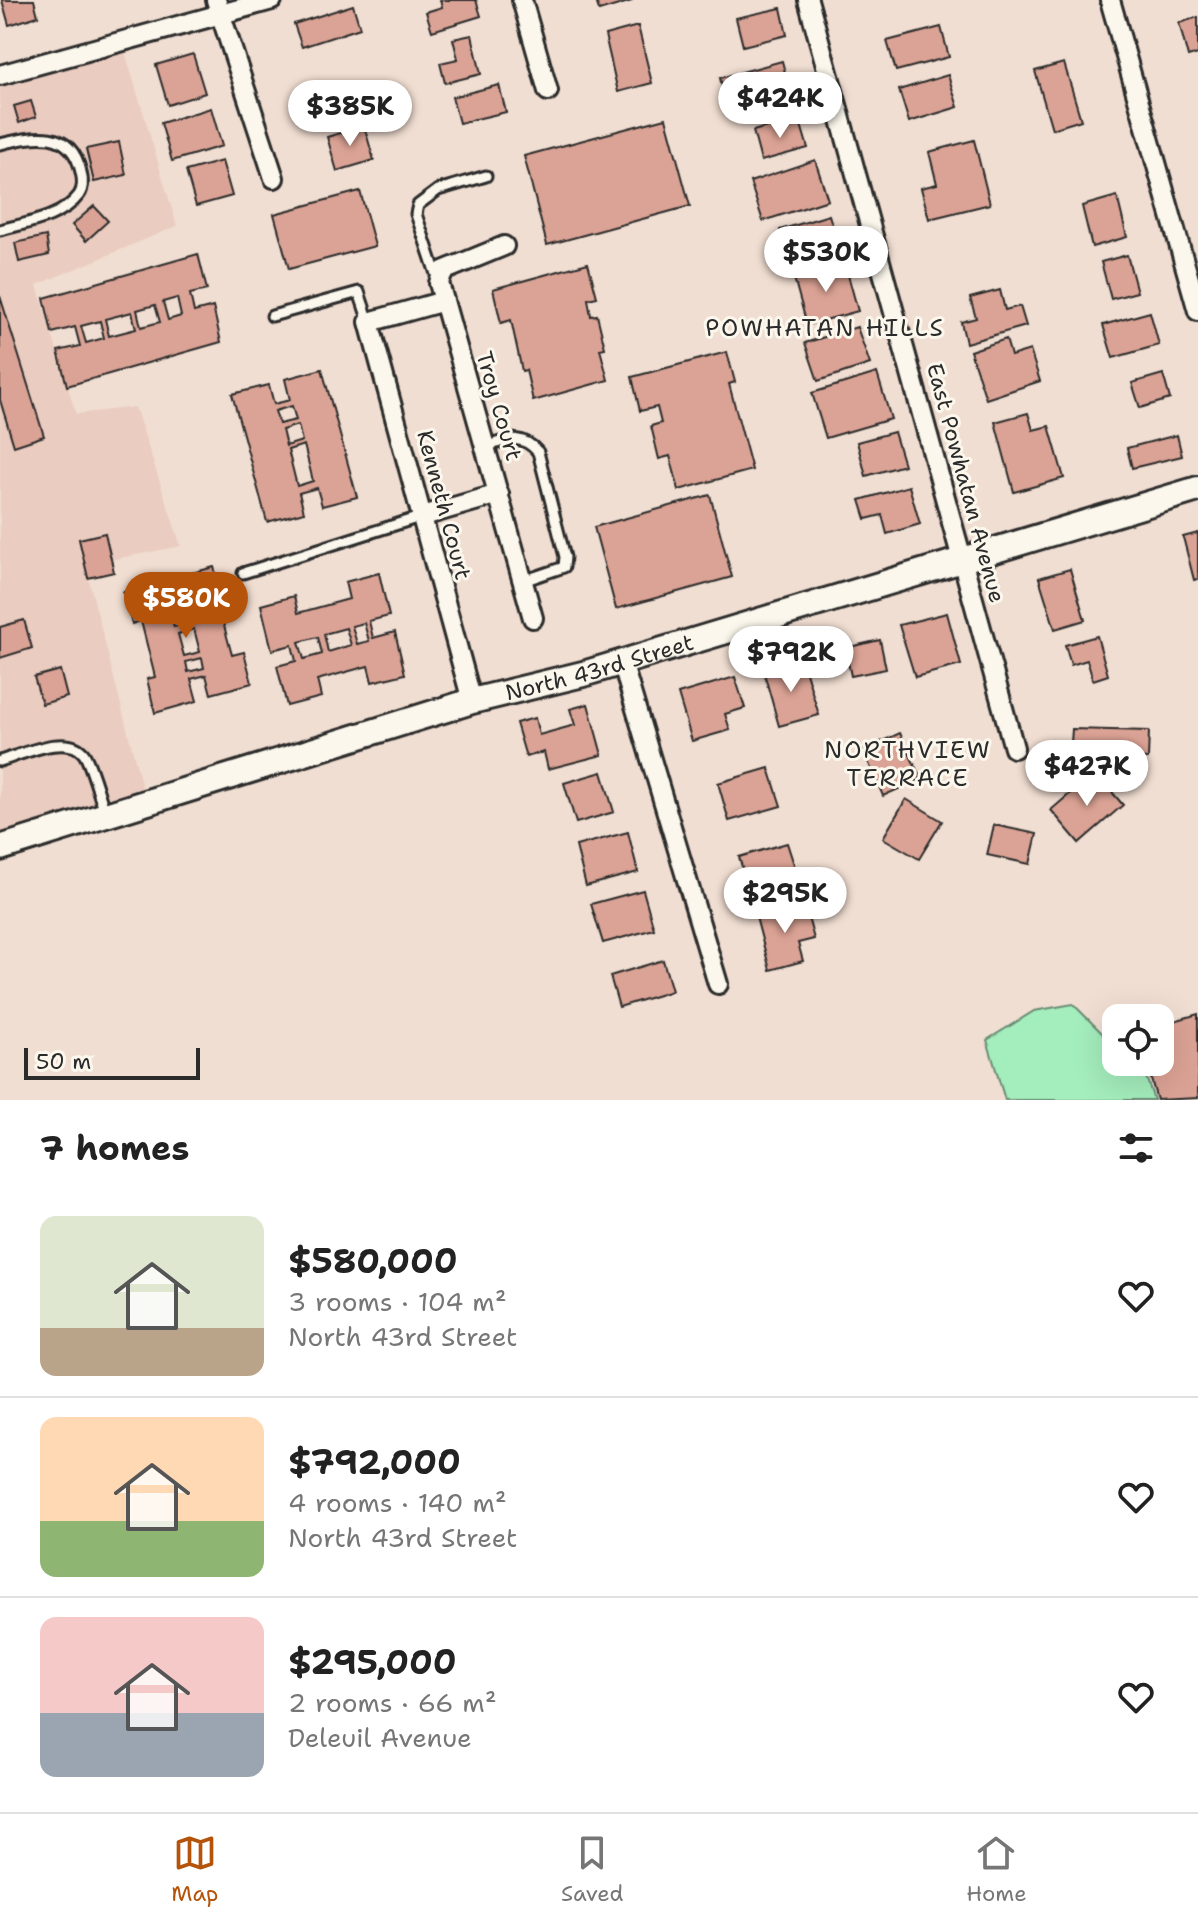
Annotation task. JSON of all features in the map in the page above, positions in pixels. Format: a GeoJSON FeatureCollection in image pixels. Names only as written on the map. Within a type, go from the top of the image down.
{"type":"FeatureCollection","features":[{"type":"Feature","properties":{"kind":"street"},"geometry":{"type":"LineString","coordinates":[[0,75],[218,7],[272,0]]}},
{"type":"Feature","properties":{"kind":"street"},"geometry":{"type":"LineString","coordinates":[[522,0],[548,91]]}},
{"type":"Feature","properties":{"kind":"street","name":"East Powhatan Avenue"},"geometry":{"type":"LineString","coordinates":[[808,0],[1014,748]]}},
{"type":"Feature","properties":{"kind":"street"},"geometry":{"type":"LineString","coordinates":[[1110,0],[1198,311]]}},
{"type":"Feature","properties":{"kind":"street"},"geometry":{"type":"LineString","coordinates":[[218,7],[274,178]]}},
{"type":"Feature","properties":{"kind":"street"},"geometry":{"type":"LineString","coordinates":[[369,322],[442,292],[443,271],[504,246]]}},
{"type":"Feature","properties":{"kind":"street","name":"Troy Court"},"geometry":{"type":"LineString","coordinates":[[442,292],[533,618]]}},
{"type":"Feature","properties":{"kind":"street","name":"Kenneth Court"},"geometry":{"type":"LineString","coordinates":[[369,322],[472,701]]}},
{"type":"Feature","properties":{"kind":"street","name":"North 43rd Street"},"geometry":{"type":"LineString","coordinates":[[0,848],[472,701],[622,662],[1198,489]]}},
{"type":"Feature","properties":{"kind":"street"},"geometry":{"type":"LineString","coordinates":[[423,516],[499,494]]}},
{"type":"Feature","properties":{"kind":"street"},"geometry":{"type":"LineString","coordinates":[[622,662],[718,984]]}},
{"type":"Feature","properties":{"kind":"lane"},"geometry":{"type":"LineString","coordinates":[[0,144],[38,136],[61,141],[78,160],[83,185],[81,193],[74,200],[53,214],[0,230]]}},
{"type":"Feature","properties":{"kind":"lane"},"geometry":{"type":"LineString","coordinates":[[442,292],[416,214],[418,205],[438,190],[486,176]]}},
{"type":"Feature","properties":{"kind":"lane"},"geometry":{"type":"LineString","coordinates":[[272,316],[359,292],[369,322]]}},
{"type":"Feature","properties":{"kind":"lane"},"geometry":{"type":"LineString","coordinates":[[485,447],[517,437],[530,443],[538,452],[565,557],[564,567],[523,581]]}},
{"type":"Feature","properties":{"kind":"lane"},"geometry":{"type":"LineString","coordinates":[[243,573],[423,516]]}},
{"type":"Feature","properties":{"kind":"lane"},"geometry":{"type":"LineString","coordinates":[[0,761],[56,743],[73,746],[84,754],[106,815]]}},
{"type":"Feature","properties":{"kind":"shaded area"},"geometry":{"type":"Polygon","coordinates":[[[125,52],[177,226],[37,285],[76,414],[135,407],[181,546],[85,565],[143,791],[0,835],[0,87],[125,52]]]}},
{"type":"Feature","properties":{"kind":"green space"},"geometry":{"type":"Polygon","coordinates":[[[1073,1004],[1102,1033],[1102,1076],[1145,1076],[1154,1100],[1005,1100],[987,1040],[1034,1011],[1073,1004]]]}},
{"type":"Feature","properties":{"kind":"building"},"geometry":{"type":"Polygon","coordinates":[[[2,0],[34,0],[38,16],[9,25],[2,0]]]}},
{"type":"Feature","properties":{"kind":"building"},"geometry":{"type":"Polygon","coordinates":[[[440,0],[476,0],[481,16],[432,31],[426,12],[442,7],[440,0]]]}},
{"type":"Feature","properties":{"kind":"building"},"geometry":{"type":"Polygon","coordinates":[[[596,0],[632,0],[632,1],[599,11],[596,0]]]}},
{"type":"Feature","properties":{"kind":"building"},"geometry":{"type":"Polygon","coordinates":[[[353,5],[360,28],[302,47],[294,24],[353,5]]]}},
{"type":"Feature","properties":{"kind":"building"},"geometry":{"type":"Polygon","coordinates":[[[781,8],[787,35],[743,46],[736,18],[781,8]]]}},
{"type":"Feature","properties":{"kind":"building"},"geometry":{"type":"Polygon","coordinates":[[[1198,17],[1198,54],[1188,57],[1179,23],[1198,17]]]}},
{"type":"Feature","properties":{"kind":"building"},"geometry":{"type":"Polygon","coordinates":[[[638,26],[652,83],[618,92],[605,35],[638,26]]]}},
{"type":"Feature","properties":{"kind":"building"},"geometry":{"type":"Polygon","coordinates":[[[941,27],[949,57],[896,71],[887,41],[941,27]]]}},
{"type":"Feature","properties":{"kind":"building"},"geometry":{"type":"Polygon","coordinates":[[[472,35],[481,74],[445,83],[440,63],[458,59],[453,39],[472,35]]]}},
{"type":"Feature","properties":{"kind":"building"},"geometry":{"type":"Polygon","coordinates":[[[193,54],[205,93],[168,105],[156,65],[193,54]]]}},
{"type":"Feature","properties":{"kind":"building"},"geometry":{"type":"Polygon","coordinates":[[[782,61],[791,95],[728,111],[720,78],[782,61]]]}},
{"type":"Feature","properties":{"kind":"building"},"geometry":{"type":"Polygon","coordinates":[[[1064,63],[1081,120],[1052,129],[1035,71],[1064,63]]]}},
{"type":"Feature","properties":{"kind":"building"},"geometry":{"type":"Polygon","coordinates":[[[948,75],[958,107],[909,122],[899,90],[948,75]]]}},
{"type":"Feature","properties":{"kind":"building"},"geometry":{"type":"Polygon","coordinates":[[[499,85],[506,112],[459,123],[452,97],[499,85]]]}},
{"type":"Feature","properties":{"kind":"building"},"geometry":{"type":"Polygon","coordinates":[[[31,101],[36,117],[19,123],[14,106],[31,101]]]}},
{"type":"Feature","properties":{"kind":"building"},"geometry":{"type":"Polygon","coordinates":[[[211,108],[222,146],[172,161],[161,123],[211,108]]]}},
{"type":"Feature","properties":{"kind":"building"},"geometry":{"type":"Polygon","coordinates":[[[666,118],[690,206],[547,245],[524,156],[666,118]]]}},
{"type":"Feature","properties":{"kind":"building"},"geometry":{"type":"Polygon","coordinates":[[[799,118],[808,148],[761,161],[753,131],[799,118]]]}},
{"type":"Feature","properties":{"kind":"building"},"geometry":{"type":"Polygon","coordinates":[[[364,126],[374,160],[337,171],[327,137],[364,126]]]}},
{"type":"Feature","properties":{"kind":"building"},"geometry":{"type":"Polygon","coordinates":[[[974,140],[990,204],[929,219],[921,188],[937,184],[929,152],[974,140]]]}},
{"type":"Feature","properties":{"kind":"building"},"geometry":{"type":"Polygon","coordinates":[[[119,142],[126,175],[94,182],[86,149],[119,142]]]}},
{"type":"Feature","properties":{"kind":"building"},"geometry":{"type":"Polygon","coordinates":[[[815,160],[828,200],[763,221],[750,182],[815,160]]]}},
{"type":"Feature","properties":{"kind":"building"},"geometry":{"type":"Polygon","coordinates":[[[222,161],[232,196],[196,206],[186,171],[222,161]]]}},
{"type":"Feature","properties":{"kind":"building"},"geometry":{"type":"Polygon","coordinates":[[[360,191],[375,246],[289,269],[274,214],[360,191]]]}},
{"type":"Feature","properties":{"kind":"building"},"geometry":{"type":"Polygon","coordinates":[[[1117,196],[1127,237],[1092,247],[1082,206],[1117,196]]]}},
{"type":"Feature","properties":{"kind":"building"},"geometry":{"type":"Polygon","coordinates":[[[94,206],[108,221],[86,241],[72,225],[94,206]]]}},
{"type":"Feature","properties":{"kind":"building"},"geometry":{"type":"Polygon","coordinates":[[[829,215],[842,256],[793,271],[780,230],[829,215]]]}},
{"type":"Feature","properties":{"kind":"building"},"geometry":{"type":"Polygon","coordinates":[[[46,236],[49,255],[19,262],[15,243],[46,236]]]}},
{"type":"Feature","properties":{"kind":"building"},"geometry":{"type":"Polygon","coordinates":[[[198,254],[207,290],[190,294],[194,312],[213,307],[221,342],[67,386],[58,351],[80,346],[75,327],[52,333],[44,298],[198,254]],[[177,298],[163,302],[168,320],[181,316],[177,298]],[[155,305],[137,310],[141,327],[160,322],[155,305]],[[132,312],[105,319],[109,336],[136,329],[132,312]],[[100,321],[81,326],[86,343],[104,338],[100,321]]]}},
{"type":"Feature","properties":{"kind":"building"},"geometry":{"type":"Polygon","coordinates":[[[1127,255],[1137,292],[1111,299],[1101,262],[1127,255]]]}},
{"type":"Feature","properties":{"kind":"building"},"geometry":{"type":"Polygon","coordinates":[[[588,263],[597,297],[588,299],[591,316],[597,315],[605,348],[600,349],[608,380],[533,401],[526,370],[522,371],[511,320],[501,323],[493,289],[588,263]]]}},
{"type":"Feature","properties":{"kind":"building"},"geometry":{"type":"Polygon","coordinates":[[[845,264],[858,311],[807,325],[794,278],[845,264]]]}},
{"type":"Feature","properties":{"kind":"building"},"geometry":{"type":"Polygon","coordinates":[[[1000,290],[1005,310],[1020,306],[1026,326],[966,343],[961,322],[976,318],[970,298],[1000,290]]]}},
{"type":"Feature","properties":{"kind":"building"},"geometry":{"type":"Polygon","coordinates":[[[0,296],[44,436],[14,446],[0,400],[0,296]]]}},
{"type":"Feature","properties":{"kind":"building"},"geometry":{"type":"Polygon","coordinates":[[[1150,312],[1159,345],[1113,358],[1103,325],[1150,312]]]}},
{"type":"Feature","properties":{"kind":"building"},"geometry":{"type":"Polygon","coordinates":[[[857,327],[870,364],[818,381],[805,343],[857,327]]]}},
{"type":"Feature","properties":{"kind":"building"},"geometry":{"type":"Polygon","coordinates":[[[1006,339],[1011,356],[1030,350],[1040,381],[986,399],[970,351],[1006,339]]]}},
{"type":"Feature","properties":{"kind":"building"},"geometry":{"type":"Polygon","coordinates":[[[727,352],[735,382],[729,384],[752,470],[679,490],[670,456],[659,459],[651,426],[661,423],[657,407],[640,411],[632,377],[727,352]]]}},
{"type":"Feature","properties":{"kind":"building"},"geometry":{"type":"Polygon","coordinates":[[[322,369],[357,497],[322,506],[317,488],[299,493],[304,512],[267,522],[232,394],[269,385],[274,404],[290,400],[285,379],[322,369]],[[292,406],[275,411],[279,424],[296,420],[292,406]],[[298,425],[282,430],[286,446],[302,441],[298,425]],[[304,445],[288,450],[297,486],[313,481],[304,445]]]}},
{"type":"Feature","properties":{"kind":"building"},"geometry":{"type":"Polygon","coordinates":[[[877,373],[891,419],[826,438],[812,393],[877,373]]]}},
{"type":"Feature","properties":{"kind":"building"},"geometry":{"type":"Polygon","coordinates":[[[1163,374],[1170,399],[1140,408],[1132,383],[1163,374]]]}},
{"type":"Feature","properties":{"kind":"building"},"geometry":{"type":"Polygon","coordinates":[[[1028,413],[1033,430],[1049,426],[1064,478],[1014,492],[995,422],[1028,413]]]}},
{"type":"Feature","properties":{"kind":"building"},"geometry":{"type":"Polygon","coordinates":[[[894,432],[904,465],[866,476],[857,442],[894,432]]]}},
{"type":"Feature","properties":{"kind":"building"},"geometry":{"type":"Polygon","coordinates":[[[1177,435],[1182,456],[1132,468],[1127,448],[1177,435]]]}},
{"type":"Feature","properties":{"kind":"building"},"geometry":{"type":"Polygon","coordinates":[[[909,486],[920,524],[887,534],[882,515],[866,519],[860,500],[909,486]]]}},
{"type":"Feature","properties":{"kind":"building"},"geometry":{"type":"Polygon","coordinates":[[[710,495],[732,577],[616,609],[594,527],[710,495]]]}},
{"type":"Feature","properties":{"kind":"building"},"geometry":{"type":"Polygon","coordinates":[[[105,533],[114,572],[88,578],[79,539],[105,533]]]}},
{"type":"Feature","properties":{"kind":"building"},"geometry":{"type":"Polygon","coordinates":[[[1198,533],[1198,579],[1194,580],[1183,537],[1198,533]]]}},
{"type":"Feature","properties":{"kind":"building"},"geometry":{"type":"Polygon","coordinates":[[[214,567],[223,598],[217,600],[232,655],[244,652],[252,683],[211,694],[206,675],[191,679],[197,701],[155,713],[147,679],[155,677],[141,621],[132,624],[123,592],[161,582],[166,605],[183,600],[177,577],[214,567]],[[187,606],[170,610],[174,627],[191,622],[187,606]],[[194,629],[178,634],[184,656],[200,652],[194,629]],[[202,658],[186,662],[188,672],[204,668],[202,658]]]}},
{"type":"Feature","properties":{"kind":"building"},"geometry":{"type":"Polygon","coordinates":[[[1070,569],[1085,620],[1055,629],[1039,578],[1070,569]]]}},
{"type":"Feature","properties":{"kind":"building"},"geometry":{"type":"Polygon","coordinates":[[[379,573],[389,616],[369,621],[373,638],[395,632],[405,674],[372,682],[368,666],[317,680],[321,697],[287,706],[277,666],[296,661],[292,645],[272,650],[261,605],[294,596],[298,613],[349,599],[345,582],[379,573]],[[364,623],[352,626],[357,644],[369,641],[364,623]],[[346,628],[324,634],[328,652],[351,645],[346,628]],[[318,637],[299,642],[304,659],[322,654],[318,637]]]}},
{"type":"Feature","properties":{"kind":"building"},"geometry":{"type":"Polygon","coordinates":[[[947,613],[961,665],[915,677],[899,625],[947,613]]]}},
{"type":"Feature","properties":{"kind":"building"},"geometry":{"type":"Polygon","coordinates":[[[24,620],[32,648],[0,658],[0,627],[24,620]]]}},
{"type":"Feature","properties":{"kind":"building"},"geometry":{"type":"Polygon","coordinates":[[[1097,636],[1108,675],[1093,680],[1087,660],[1071,665],[1065,645],[1097,636]]]}},
{"type":"Feature","properties":{"kind":"building"},"geometry":{"type":"Polygon","coordinates":[[[880,640],[886,669],[851,676],[845,648],[880,640]]]}},
{"type":"Feature","properties":{"kind":"building"},"geometry":{"type":"Polygon","coordinates":[[[803,662],[819,715],[779,726],[764,673],[803,662]]]}},
{"type":"Feature","properties":{"kind":"building"},"geometry":{"type":"Polygon","coordinates":[[[60,670],[67,697],[42,704],[34,677],[60,670]]]}},
{"type":"Feature","properties":{"kind":"building"},"geometry":{"type":"Polygon","coordinates":[[[735,677],[745,708],[725,714],[730,730],[692,741],[678,694],[735,677]]]}},
{"type":"Feature","properties":{"kind":"building"},"geometry":{"type":"Polygon","coordinates":[[[588,704],[602,755],[548,769],[544,752],[526,757],[516,723],[535,718],[539,735],[575,725],[570,709],[588,704]]]}},
{"type":"Feature","properties":{"kind":"building"},"geometry":{"type":"Polygon","coordinates":[[[1072,729],[1149,731],[1148,759],[1070,757],[1072,729]]]}},
{"type":"Feature","properties":{"kind":"building"},"geometry":{"type":"Polygon","coordinates":[[[900,733],[921,779],[883,796],[863,750],[900,733]]]}},
{"type":"Feature","properties":{"kind":"building"},"geometry":{"type":"Polygon","coordinates":[[[769,768],[781,806],[729,821],[718,783],[769,768]]]}},
{"type":"Feature","properties":{"kind":"building"},"geometry":{"type":"Polygon","coordinates":[[[602,772],[614,812],[576,823],[564,783],[602,772]]]}},
{"type":"Feature","properties":{"kind":"building"},"geometry":{"type":"Polygon","coordinates":[[[1095,772],[1123,805],[1079,843],[1051,810],[1095,772]]]}},
{"type":"Feature","properties":{"kind":"building"},"geometry":{"type":"Polygon","coordinates":[[[906,799],[942,821],[919,859],[883,838],[906,799]]]}},
{"type":"Feature","properties":{"kind":"building"},"geometry":{"type":"Polygon","coordinates":[[[994,825],[1037,834],[1030,864],[987,855],[994,825]]]}},
{"type":"Feature","properties":{"kind":"building"},"geometry":{"type":"Polygon","coordinates":[[[628,832],[638,872],[586,886],[576,846],[628,832]]]}},
{"type":"Feature","properties":{"kind":"building"},"geometry":{"type":"Polygon","coordinates":[[[787,843],[800,883],[751,897],[739,857],[787,843]]]}},
{"type":"Feature","properties":{"kind":"building"},"geometry":{"type":"Polygon","coordinates":[[[643,890],[654,929],[603,943],[591,904],[643,890]]]}},
{"type":"Feature","properties":{"kind":"building"},"geometry":{"type":"Polygon","coordinates":[[[804,903],[814,939],[798,943],[803,961],[770,970],[756,917],[804,903]]]}},
{"type":"Feature","properties":{"kind":"building"},"geometry":{"type":"Polygon","coordinates":[[[663,960],[672,991],[619,1007],[610,976],[663,960]]]}},
{"type":"Feature","properties":{"kind":"building"},"geometry":{"type":"Polygon","coordinates":[[[1198,1014],[1198,1098],[1157,1100],[1150,1076],[1174,1076],[1174,1021],[1198,1014]]]}},
{"type":"Feature","properties":{"kind":"district","name":"POWHATAN HILLS"},"geometry":{"type":"Point","coordinates":[825,328]}},
{"type":"Feature","properties":{"kind":"district","name":"NORTHVIEW TERRACE"},"geometry":{"type":"Point","coordinates":[908,764]}}]}
